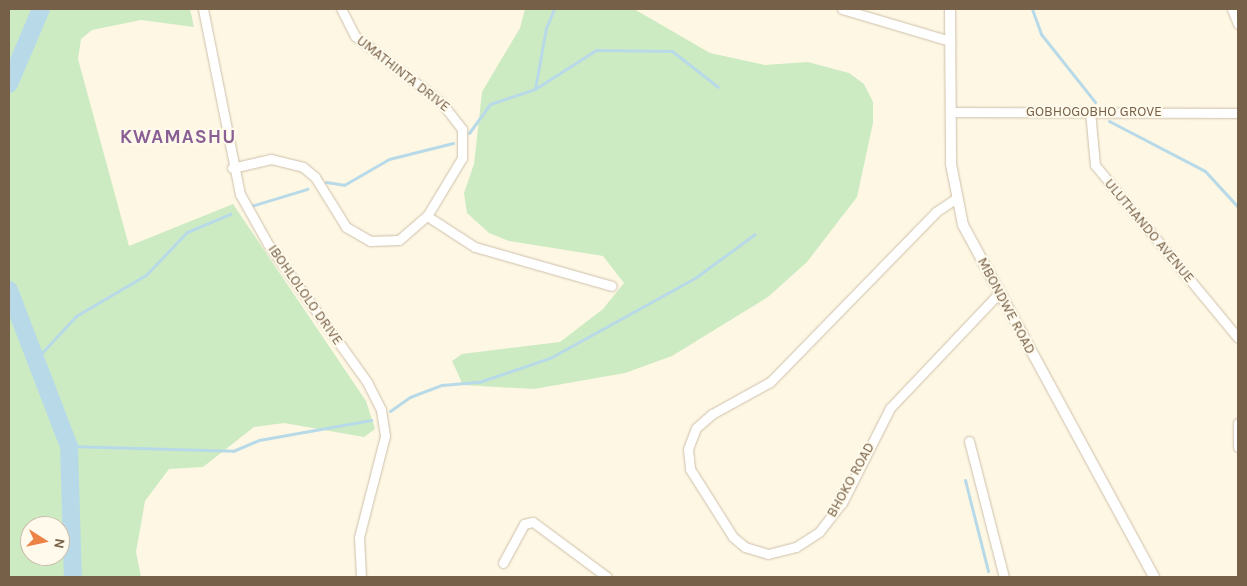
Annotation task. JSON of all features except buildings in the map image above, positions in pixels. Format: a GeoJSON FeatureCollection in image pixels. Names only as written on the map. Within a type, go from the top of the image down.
{"type":"FeatureCollection","features":[{"type":"Feature","properties":{"kind":"street","name":"IBOHLOLOLO DRIVE"},"geometry":{"type":"LineString","coordinates":[[203,9],[232,168],[260,231],[367,382],[382,410],[385,436],[359,536],[361,577]]}},
{"type":"Feature","properties":{"kind":"street","name":"UMATHINTA DRIVE"},"geometry":{"type":"LineString","coordinates":[[232,168],[270,159],[303,167],[315,177],[346,227],[370,241],[399,240],[427,216],[462,158],[462,129],[442,103],[354,36],[341,9]]}},
{"type":"Feature","properties":{"kind":"street"},"geometry":{"type":"LineString","coordinates":[[842,9],[950,41]]}},
{"type":"Feature","properties":{"kind":"street","name":"MBONDWE ROAD"},"geometry":{"type":"LineString","coordinates":[[950,9],[950,112],[956,199],[963,225],[1154,577]]}},
{"type":"Feature","properties":{"kind":"street"},"geometry":{"type":"LineString","coordinates":[[1232,9],[1238,24]]}},
{"type":"Feature","properties":{"kind":"street","name":"GOBHOGOBHO GROVE"},"geometry":{"type":"LineString","coordinates":[[950,112],[1238,113]]}},
{"type":"Feature","properties":{"kind":"street","name":"ULUTHANDO AVENUE"},"geometry":{"type":"LineString","coordinates":[[1090,112],[1090,145],[1095,166],[1238,338]]}},
{"type":"Feature","properties":{"kind":"street","name":"BHOKO ROAD"},"geometry":{"type":"LineString","coordinates":[[956,199],[936,212],[770,382],[712,414],[696,428],[688,449],[690,469],[734,537],[745,546],[768,554],[796,547],[819,532],[837,511],[890,408],[999,292]]}},
{"type":"Feature","properties":{"kind":"street"},"geometry":{"type":"LineString","coordinates":[[427,216],[475,247],[612,286]]}},
{"type":"Feature","properties":{"kind":"street"},"geometry":{"type":"LineString","coordinates":[[1238,423],[1238,447]]}},
{"type":"Feature","properties":{"kind":"street"},"geometry":{"type":"LineString","coordinates":[[969,441],[1004,577]]}},
{"type":"Feature","properties":{"kind":"street"},"geometry":{"type":"LineString","coordinates":[[503,563],[524,524],[534,522],[607,577]]}},
{"type":"Feature","properties":{"kind":"green space"},"geometry":{"type":"Polygon","coordinates":[[[9,9],[190,9],[194,27],[141,20],[92,30],[81,39],[78,59],[129,246],[233,204],[366,401],[375,429],[364,437],[284,423],[254,427],[203,467],[169,469],[145,501],[136,552],[141,577],[9,577],[9,9]]]}},
{"type":"Feature","properties":{"kind":"green space"},"geometry":{"type":"Polygon","coordinates":[[[525,9],[634,9],[710,53],[765,65],[808,62],[849,73],[864,84],[873,102],[873,123],[857,197],[807,262],[768,297],[672,356],[625,373],[534,389],[463,385],[452,361],[462,354],[560,342],[603,309],[624,283],[603,256],[509,241],[489,233],[467,213],[464,193],[474,164],[482,92],[520,28],[525,9]]]}},
{"type":"Feature","properties":{"kind":"waterway"},"geometry":{"type":"LineString","coordinates":[[9,84],[41,9]]}},
{"type":"Feature","properties":{"kind":"waterway"},"geometry":{"type":"LineString","coordinates":[[535,89],[546,28],[554,9]]}},
{"type":"Feature","properties":{"kind":"waterway"},"geometry":{"type":"LineString","coordinates":[[1032,9],[1041,34],[1095,102]]}},
{"type":"Feature","properties":{"kind":"waterway"},"geometry":{"type":"LineString","coordinates":[[469,133],[490,104],[535,89],[596,50],[672,51],[718,87]]}},
{"type":"Feature","properties":{"kind":"waterway"},"geometry":{"type":"LineString","coordinates":[[1109,121],[1205,171],[1238,207]]}},
{"type":"Feature","properties":{"kind":"waterway"},"geometry":{"type":"LineString","coordinates":[[326,182],[344,185],[389,159],[453,143]]}},
{"type":"Feature","properties":{"kind":"waterway"},"geometry":{"type":"LineString","coordinates":[[251,206],[307,189]]}},
{"type":"Feature","properties":{"kind":"waterway"},"geometry":{"type":"LineString","coordinates":[[38,357],[76,316],[146,275],[187,232],[230,214]]}},
{"type":"Feature","properties":{"kind":"waterway"},"geometry":{"type":"LineString","coordinates":[[390,411],[410,397],[442,385],[479,382],[550,358],[695,278],[755,234]]}},
{"type":"Feature","properties":{"kind":"waterway"},"geometry":{"type":"LineString","coordinates":[[9,290],[69,446],[73,577]]}},
{"type":"Feature","properties":{"kind":"waterway"},"geometry":{"type":"LineString","coordinates":[[69,446],[233,451],[259,440],[371,420]]}},
{"type":"Feature","properties":{"kind":"waterway"},"geometry":{"type":"LineString","coordinates":[[965,480],[988,571]]}},
{"type":"Feature","properties":{"kind":"district","name":"KWAMASHU"},"geometry":{"type":"Point","coordinates":[178,138]}}]}
